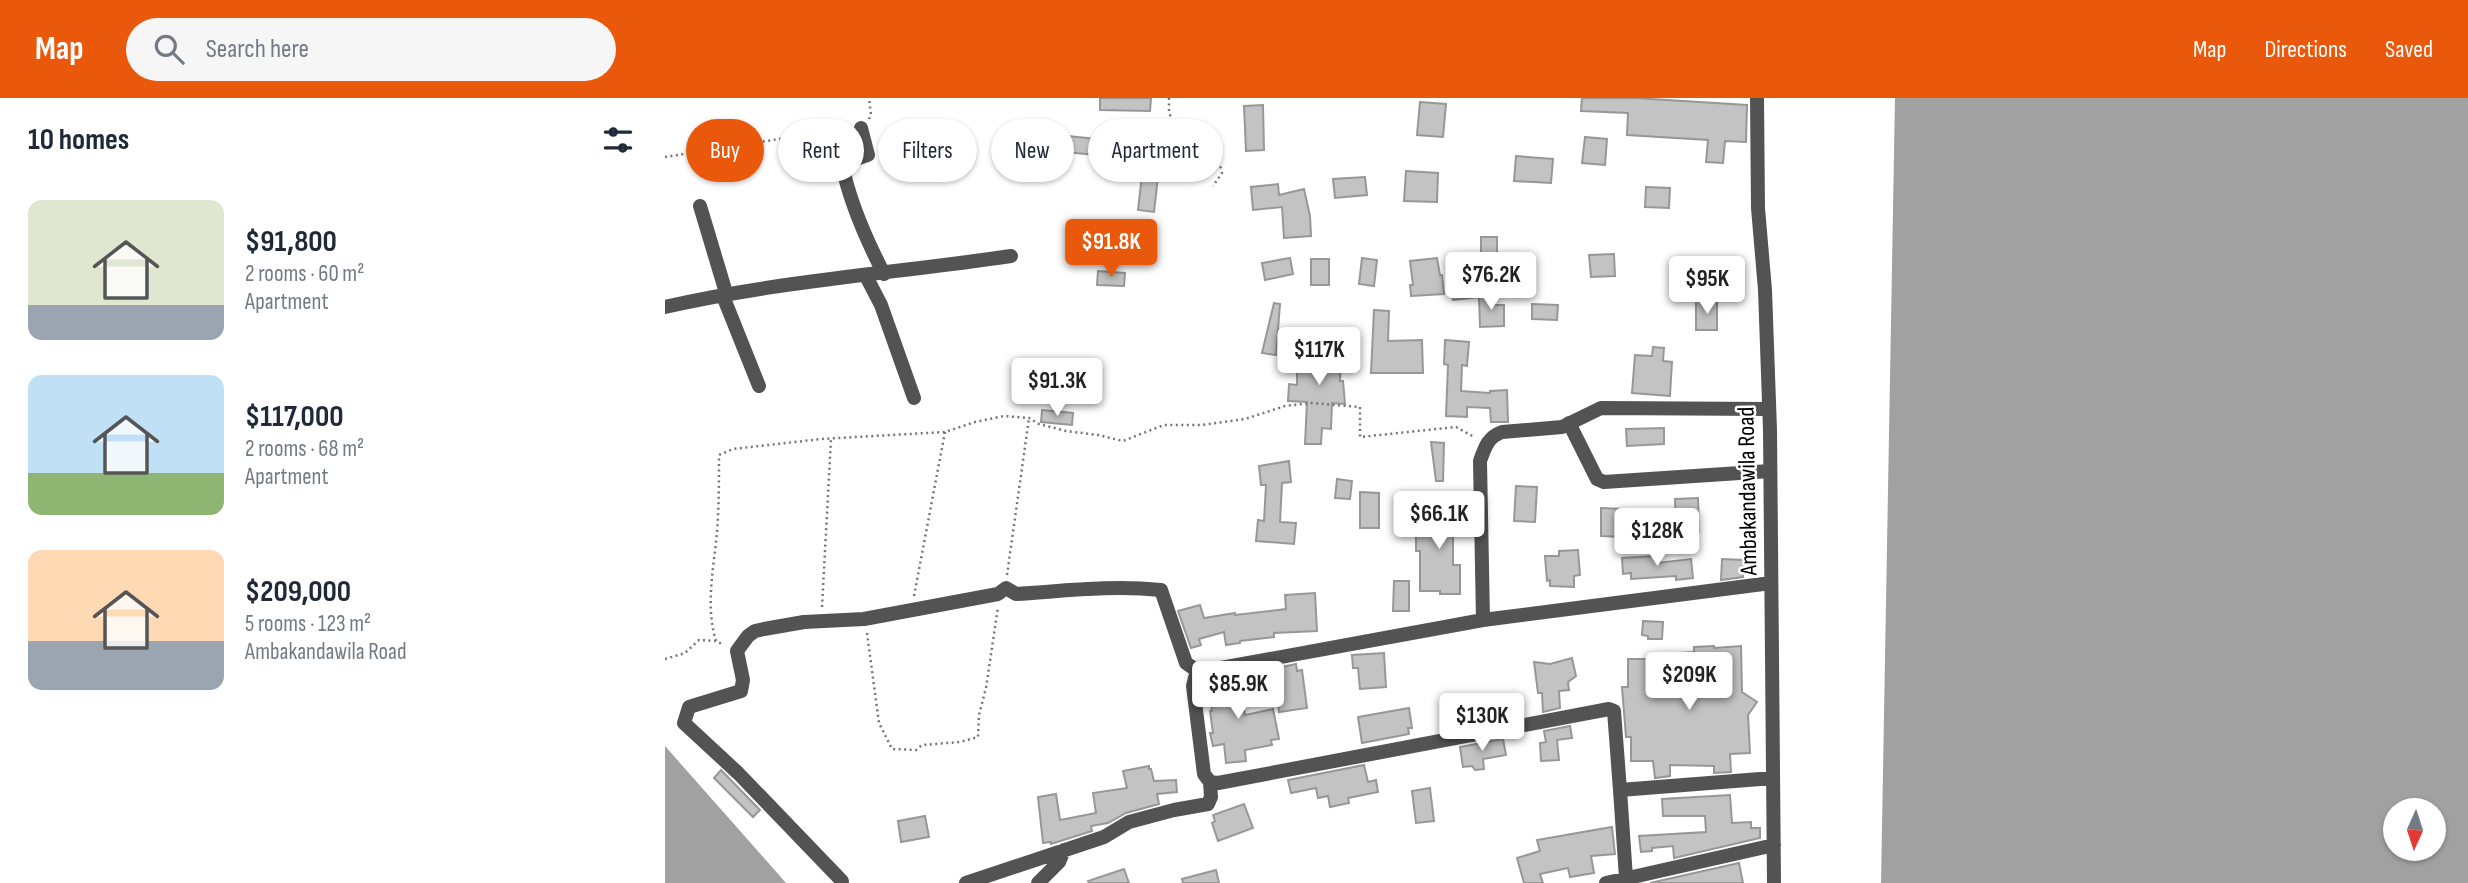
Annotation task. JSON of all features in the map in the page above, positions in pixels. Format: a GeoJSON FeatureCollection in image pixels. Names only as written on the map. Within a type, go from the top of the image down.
{"type":"FeatureCollection","features":[{"type":"Feature","properties":{"kind":"street","name":"Ambakandawila Road"},"geometry":{"type":"LineString","coordinates":[[1757,98],[1758,208],[1765,289],[1769,409],[1774,883]]}},
{"type":"Feature","properties":{"kind":"street"},"geometry":{"type":"LineString","coordinates":[[864,140],[868,155],[864,156]]}},
{"type":"Feature","properties":{"kind":"street"},"geometry":{"type":"LineString","coordinates":[[846,182],[884,274]]}},
{"type":"Feature","properties":{"kind":"street"},"geometry":{"type":"LineString","coordinates":[[700,206],[725,296],[759,386]]}},
{"type":"Feature","properties":{"kind":"street"},"geometry":{"type":"LineString","coordinates":[[665,307],[769,288],[1010,256]]}},
{"type":"Feature","properties":{"kind":"street"},"geometry":{"type":"LineString","coordinates":[[866,276],[881,305],[914,398]]}},
{"type":"Feature","properties":{"kind":"street"},"geometry":{"type":"LineString","coordinates":[[1483,620],[1480,461],[1486,443],[1493,435],[1562,427],[1601,408],[1769,409]]}},
{"type":"Feature","properties":{"kind":"street"},"geometry":{"type":"LineString","coordinates":[[1569,423],[1597,479],[1604,482],[1770,471]]}},
{"type":"Feature","properties":{"kind":"street"},"geometry":{"type":"LineString","coordinates":[[842,881],[738,773],[684,723],[689,707],[741,691],[743,680],[737,652],[755,631],[804,622],[864,619],[1002,591],[1016,594],[1116,586],[1161,590],[1186,663],[1199,672],[1483,620],[1771,583]]}},
{"type":"Feature","properties":{"kind":"street"},"geometry":{"type":"LineString","coordinates":[[966,883],[1104,837],[1129,822],[1207,804],[1211,797],[1210,782],[1204,774],[1193,686],[1199,672]]}},
{"type":"Feature","properties":{"kind":"street"},"geometry":{"type":"LineString","coordinates":[[1210,782],[1218,783],[1609,709],[1614,711],[1626,878]]}},
{"type":"Feature","properties":{"kind":"street"},"geometry":{"type":"LineString","coordinates":[[1620,790],[1773,778]]}},
{"type":"Feature","properties":{"kind":"street"},"geometry":{"type":"LineString","coordinates":[[1606,883],[1773,845]]}},
{"type":"Feature","properties":{"kind":"street"},"geometry":{"type":"LineString","coordinates":[[1038,883],[1059,862],[1064,850]]}},
{"type":"Feature","properties":{"kind":"path"},"geometry":{"type":"LineString","coordinates":[[864,124],[871,114],[869,98]]}},
{"type":"Feature","properties":{"kind":"path"},"geometry":{"type":"LineString","coordinates":[[1169,98],[1168,111],[1173,126],[1207,142],[1219,158],[1222,173],[1213,186]]}},
{"type":"Feature","properties":{"kind":"path"},"geometry":{"type":"LineString","coordinates":[[665,157],[778,139]]}},
{"type":"Feature","properties":{"kind":"path"},"geometry":{"type":"LineString","coordinates":[[716,641],[711,592],[719,495],[719,455],[733,449],[831,438],[945,432],[1004,416],[1029,418],[1039,424],[1066,431],[1123,441],[1164,425],[1202,425],[1245,419],[1285,407],[1312,404],[1360,407],[1360,437],[1456,427],[1486,443]]}},
{"type":"Feature","properties":{"kind":"path"},"geometry":{"type":"LineString","coordinates":[[864,619],[879,723],[892,749],[916,750],[922,745],[960,742],[978,737],[979,715],[995,639],[1029,418]]}},
{"type":"Feature","properties":{"kind":"path"},"geometry":{"type":"LineString","coordinates":[[914,610],[913,589],[945,432]]}},
{"type":"Feature","properties":{"kind":"path"},"geometry":{"type":"LineString","coordinates":[[817,623],[822,614],[831,438]]}},
{"type":"Feature","properties":{"kind":"path"},"geometry":{"type":"LineString","coordinates":[[665,659],[685,653],[699,640],[716,641],[737,652]]}},
{"type":"Feature","properties":{"kind":"shaded area"},"geometry":{"type":"Polygon","coordinates":[[[1895,98],[2468,98],[2468,883],[1881,883],[1895,98]]]}},
{"type":"Feature","properties":{"kind":"shaded area"},"geometry":{"type":"Polygon","coordinates":[[[665,746],[786,883],[665,883],[665,746]]]}},
{"type":"Feature","properties":{"kind":"building"},"geometry":{"type":"Polygon","coordinates":[[[1100,98],[1151,98],[1150,111],[1100,110],[1100,98]]]}},
{"type":"Feature","properties":{"kind":"building"},"geometry":{"type":"Polygon","coordinates":[[[1582,98],[1635,98],[1747,105],[1746,142],[1725,141],[1723,163],[1706,162],[1708,140],[1627,135],[1628,113],[1581,111],[1582,98]]]}},
{"type":"Feature","properties":{"kind":"building"},"geometry":{"type":"Polygon","coordinates":[[[1420,102],[1446,104],[1443,137],[1417,135],[1420,102]]]}},
{"type":"Feature","properties":{"kind":"building"},"geometry":{"type":"Polygon","coordinates":[[[1263,105],[1264,150],[1246,151],[1244,106],[1263,105]]]}},
{"type":"Feature","properties":{"kind":"building"},"geometry":{"type":"Polygon","coordinates":[[[1074,137],[1088,138],[1088,154],[1074,153],[1074,137]]]}},
{"type":"Feature","properties":{"kind":"building"},"geometry":{"type":"Polygon","coordinates":[[[1585,137],[1607,139],[1605,165],[1582,163],[1585,137]]]}},
{"type":"Feature","properties":{"kind":"building"},"geometry":{"type":"Polygon","coordinates":[[[1516,156],[1553,159],[1551,183],[1514,181],[1516,156]]]}},
{"type":"Feature","properties":{"kind":"building"},"geometry":{"type":"Polygon","coordinates":[[[1406,171],[1438,173],[1437,202],[1404,201],[1406,171]]]}},
{"type":"Feature","properties":{"kind":"building"},"geometry":{"type":"Polygon","coordinates":[[[1365,177],[1367,195],[1335,198],[1333,179],[1365,177]]]}},
{"type":"Feature","properties":{"kind":"building"},"geometry":{"type":"Polygon","coordinates":[[[1141,182],[1157,182],[1154,212],[1138,210],[1141,182]]]}},
{"type":"Feature","properties":{"kind":"building"},"geometry":{"type":"Polygon","coordinates":[[[1278,184],[1279,195],[1304,189],[1311,236],[1284,238],[1282,207],[1253,210],[1251,187],[1278,184]]]}},
{"type":"Feature","properties":{"kind":"building"},"geometry":{"type":"Polygon","coordinates":[[[1646,187],[1670,188],[1669,208],[1645,207],[1646,187]]]}},
{"type":"Feature","properties":{"kind":"building"},"geometry":{"type":"Polygon","coordinates":[[[1481,237],[1497,237],[1497,255],[1481,256],[1481,237]]]}},
{"type":"Feature","properties":{"kind":"building"},"geometry":{"type":"Polygon","coordinates":[[[1614,254],[1615,276],[1591,277],[1589,255],[1614,254]]]}},
{"type":"Feature","properties":{"kind":"building"},"geometry":{"type":"Polygon","coordinates":[[[1290,258],[1293,274],[1265,280],[1262,263],[1290,258]]]}},
{"type":"Feature","properties":{"kind":"building"},"geometry":{"type":"Polygon","coordinates":[[[1362,258],[1377,260],[1374,286],[1359,284],[1362,258]]]}},
{"type":"Feature","properties":{"kind":"building"},"geometry":{"type":"Polygon","coordinates":[[[1437,258],[1444,294],[1411,296],[1410,285],[1413,285],[1410,261],[1437,258]]]}},
{"type":"Feature","properties":{"kind":"building"},"geometry":{"type":"Polygon","coordinates":[[[1311,259],[1329,259],[1329,285],[1311,285],[1311,259]]]}},
{"type":"Feature","properties":{"kind":"building"},"geometry":{"type":"Polygon","coordinates":[[[1098,271],[1125,273],[1124,286],[1097,285],[1098,271]]]}},
{"type":"Feature","properties":{"kind":"building"},"geometry":{"type":"Polygon","coordinates":[[[1477,286],[1478,297],[1453,300],[1451,289],[1477,286]]]}},
{"type":"Feature","properties":{"kind":"building"},"geometry":{"type":"Polygon","coordinates":[[[1479,296],[1495,296],[1495,305],[1504,305],[1504,326],[1480,327],[1479,296]]]}},
{"type":"Feature","properties":{"kind":"building"},"geometry":{"type":"Polygon","coordinates":[[[1696,301],[1717,301],[1717,330],[1696,330],[1696,301]]]}},
{"type":"Feature","properties":{"kind":"building"},"geometry":{"type":"Polygon","coordinates":[[[1274,303],[1280,304],[1276,355],[1262,353],[1274,303]]]}},
{"type":"Feature","properties":{"kind":"building"},"geometry":{"type":"Polygon","coordinates":[[[1532,304],[1558,305],[1557,320],[1532,319],[1532,304]]]}},
{"type":"Feature","properties":{"kind":"building"},"geometry":{"type":"Polygon","coordinates":[[[1374,310],[1389,311],[1388,341],[1422,340],[1423,373],[1371,373],[1374,310]]]}},
{"type":"Feature","properties":{"kind":"building"},"geometry":{"type":"Polygon","coordinates":[[[1329,336],[1342,336],[1340,381],[1343,381],[1345,404],[1332,403],[1331,429],[1322,428],[1321,444],[1305,444],[1307,402],[1288,401],[1289,384],[1297,385],[1297,352],[1328,352],[1329,336]]]}},
{"type":"Feature","properties":{"kind":"building"},"geometry":{"type":"Polygon","coordinates":[[[1445,340],[1469,342],[1467,366],[1462,365],[1461,391],[1490,393],[1507,390],[1508,422],[1491,422],[1490,408],[1467,407],[1467,417],[1446,416],[1448,365],[1444,364],[1445,340]]]}},
{"type":"Feature","properties":{"kind":"building"},"geometry":{"type":"Polygon","coordinates":[[[1653,347],[1664,348],[1663,361],[1672,362],[1670,396],[1632,393],[1635,355],[1652,356],[1653,347]]]}},
{"type":"Feature","properties":{"kind":"building"},"geometry":{"type":"Polygon","coordinates":[[[1042,410],[1073,413],[1072,425],[1041,422],[1042,410]]]}},
{"type":"Feature","properties":{"kind":"building"},"geometry":{"type":"Polygon","coordinates":[[[1664,428],[1664,444],[1627,446],[1626,429],[1664,428]]]}},
{"type":"Feature","properties":{"kind":"building"},"geometry":{"type":"Polygon","coordinates":[[[1431,442],[1444,443],[1443,481],[1436,481],[1431,442]]]}},
{"type":"Feature","properties":{"kind":"building"},"geometry":{"type":"Polygon","coordinates":[[[1289,461],[1291,482],[1282,483],[1280,522],[1296,523],[1294,544],[1256,541],[1258,520],[1264,521],[1266,485],[1261,485],[1259,466],[1289,461]]]}},
{"type":"Feature","properties":{"kind":"building"},"geometry":{"type":"Polygon","coordinates":[[[1337,479],[1352,481],[1350,499],[1335,498],[1337,479]]]}},
{"type":"Feature","properties":{"kind":"building"},"geometry":{"type":"Polygon","coordinates":[[[1516,486],[1537,487],[1535,522],[1514,521],[1516,486]]]}},
{"type":"Feature","properties":{"kind":"building"},"geometry":{"type":"Polygon","coordinates":[[[1360,492],[1379,493],[1379,528],[1360,528],[1360,492]]]}},
{"type":"Feature","properties":{"kind":"building"},"geometry":{"type":"Polygon","coordinates":[[[1438,495],[1460,496],[1460,516],[1453,515],[1453,565],[1460,565],[1460,594],[1420,591],[1420,551],[1416,551],[1416,525],[1442,525],[1438,495]]]}},
{"type":"Feature","properties":{"kind":"building"},"geometry":{"type":"Polygon","coordinates":[[[1698,498],[1699,532],[1676,533],[1675,499],[1698,498]]]}},
{"type":"Feature","properties":{"kind":"building"},"geometry":{"type":"Polygon","coordinates":[[[1601,508],[1623,509],[1622,537],[1601,536],[1601,508]]]}},
{"type":"Feature","properties":{"kind":"building"},"geometry":{"type":"Polygon","coordinates":[[[1578,550],[1580,575],[1574,576],[1574,587],[1550,586],[1550,580],[1547,581],[1545,556],[1559,556],[1559,551],[1578,550]]]}},
{"type":"Feature","properties":{"kind":"building"},"geometry":{"type":"Polygon","coordinates":[[[1656,556],[1657,563],[1691,559],[1693,578],[1676,580],[1676,576],[1631,579],[1631,573],[1623,574],[1622,558],[1656,556]]]}},
{"type":"Feature","properties":{"kind":"building"},"geometry":{"type":"Polygon","coordinates":[[[1722,559],[1744,560],[1743,577],[1721,580],[1722,559]]]}},
{"type":"Feature","properties":{"kind":"building"},"geometry":{"type":"Polygon","coordinates":[[[1394,581],[1409,581],[1409,611],[1393,611],[1394,581]]]}},
{"type":"Feature","properties":{"kind":"building"},"geometry":{"type":"Polygon","coordinates":[[[1315,593],[1317,631],[1274,633],[1274,637],[1226,645],[1224,632],[1199,639],[1201,645],[1191,648],[1178,611],[1200,605],[1204,618],[1286,609],[1285,595],[1315,593]]]}},
{"type":"Feature","properties":{"kind":"building"},"geometry":{"type":"Polygon","coordinates":[[[1643,621],[1663,622],[1662,639],[1648,639],[1648,636],[1642,635],[1643,621]]]}},
{"type":"Feature","properties":{"kind":"building"},"geometry":{"type":"Polygon","coordinates":[[[1741,646],[1742,692],[1757,702],[1748,715],[1750,753],[1730,754],[1731,772],[1714,773],[1714,766],[1670,765],[1670,776],[1655,778],[1653,761],[1631,761],[1631,737],[1626,737],[1622,687],[1628,687],[1628,659],[1649,659],[1649,684],[1679,685],[1680,653],[1694,652],[1694,647],[1741,646]]]}},
{"type":"Feature","properties":{"kind":"building"},"geometry":{"type":"Polygon","coordinates":[[[1384,653],[1386,687],[1360,689],[1358,668],[1353,668],[1352,655],[1384,653]]]}},
{"type":"Feature","properties":{"kind":"building"},"geometry":{"type":"Polygon","coordinates":[[[1572,658],[1576,676],[1568,682],[1569,690],[1559,691],[1560,708],[1543,712],[1542,693],[1538,693],[1534,662],[1550,664],[1572,658]]]}},
{"type":"Feature","properties":{"kind":"building"},"geometry":{"type":"Polygon","coordinates":[[[1296,664],[1297,671],[1302,670],[1307,708],[1279,712],[1275,677],[1283,676],[1282,667],[1296,664]]]}},
{"type":"Feature","properties":{"kind":"building"},"geometry":{"type":"Polygon","coordinates":[[[1239,677],[1245,715],[1273,709],[1279,739],[1271,740],[1272,745],[1245,750],[1246,761],[1226,763],[1224,744],[1213,746],[1210,733],[1213,733],[1208,681],[1239,677]]]}},
{"type":"Feature","properties":{"kind":"building"},"geometry":{"type":"Polygon","coordinates":[[[1464,699],[1468,726],[1451,729],[1446,701],[1464,699]]]}},
{"type":"Feature","properties":{"kind":"building"},"geometry":{"type":"Polygon","coordinates":[[[1409,708],[1412,728],[1408,728],[1409,734],[1362,743],[1358,717],[1409,708]]]}},
{"type":"Feature","properties":{"kind":"building"},"geometry":{"type":"Polygon","coordinates":[[[1570,726],[1572,738],[1557,740],[1559,760],[1541,761],[1540,743],[1546,742],[1544,731],[1570,726]]]}},
{"type":"Feature","properties":{"kind":"building"},"geometry":{"type":"Polygon","coordinates":[[[1503,739],[1506,755],[1483,759],[1484,769],[1463,767],[1460,747],[1503,739]]]}},
{"type":"Feature","properties":{"kind":"building"},"geometry":{"type":"Polygon","coordinates":[[[1364,765],[1368,782],[1376,780],[1378,792],[1348,798],[1349,803],[1330,807],[1328,796],[1318,798],[1316,788],[1291,793],[1288,780],[1364,765]]]}},
{"type":"Feature","properties":{"kind":"building"},"geometry":{"type":"Polygon","coordinates":[[[1149,766],[1154,781],[1176,780],[1177,792],[1157,794],[1159,804],[1126,813],[1108,823],[1091,826],[1092,831],[1051,844],[1043,843],[1038,797],[1056,794],[1060,820],[1096,813],[1093,793],[1127,788],[1123,771],[1149,766]]]}},
{"type":"Feature","properties":{"kind":"building"},"geometry":{"type":"Polygon","coordinates":[[[721,770],[760,810],[753,817],[714,778],[721,770]]]}},
{"type":"Feature","properties":{"kind":"building"},"geometry":{"type":"Polygon","coordinates":[[[1430,788],[1434,821],[1416,823],[1412,791],[1430,788]]]}},
{"type":"Feature","properties":{"kind":"building"},"geometry":{"type":"Polygon","coordinates":[[[1730,795],[1732,823],[1751,822],[1751,828],[1760,828],[1760,838],[1674,858],[1673,846],[1641,852],[1639,836],[1706,832],[1705,816],[1663,816],[1662,799],[1730,795]]]}},
{"type":"Feature","properties":{"kind":"building"},"geometry":{"type":"Polygon","coordinates":[[[1244,804],[1253,828],[1218,841],[1212,823],[1215,821],[1213,815],[1244,804]]]}},
{"type":"Feature","properties":{"kind":"building"},"geometry":{"type":"Polygon","coordinates":[[[925,816],[929,837],[901,842],[898,821],[925,816]]]}},
{"type":"Feature","properties":{"kind":"building"},"geometry":{"type":"Polygon","coordinates":[[[1612,827],[1615,854],[1591,856],[1594,873],[1570,877],[1568,868],[1540,874],[1543,883],[1524,883],[1517,858],[1540,851],[1537,840],[1612,827]]]}},
{"type":"Feature","properties":{"kind":"building"},"geometry":{"type":"Polygon","coordinates":[[[1739,863],[1743,883],[1650,883],[1739,863]]]}},
{"type":"Feature","properties":{"kind":"building"},"geometry":{"type":"Polygon","coordinates":[[[1124,869],[1129,883],[1088,881],[1124,869]]]}},
{"type":"Feature","properties":{"kind":"building"},"geometry":{"type":"Polygon","coordinates":[[[1216,870],[1219,883],[1183,883],[1182,879],[1216,870]]]}}]}
